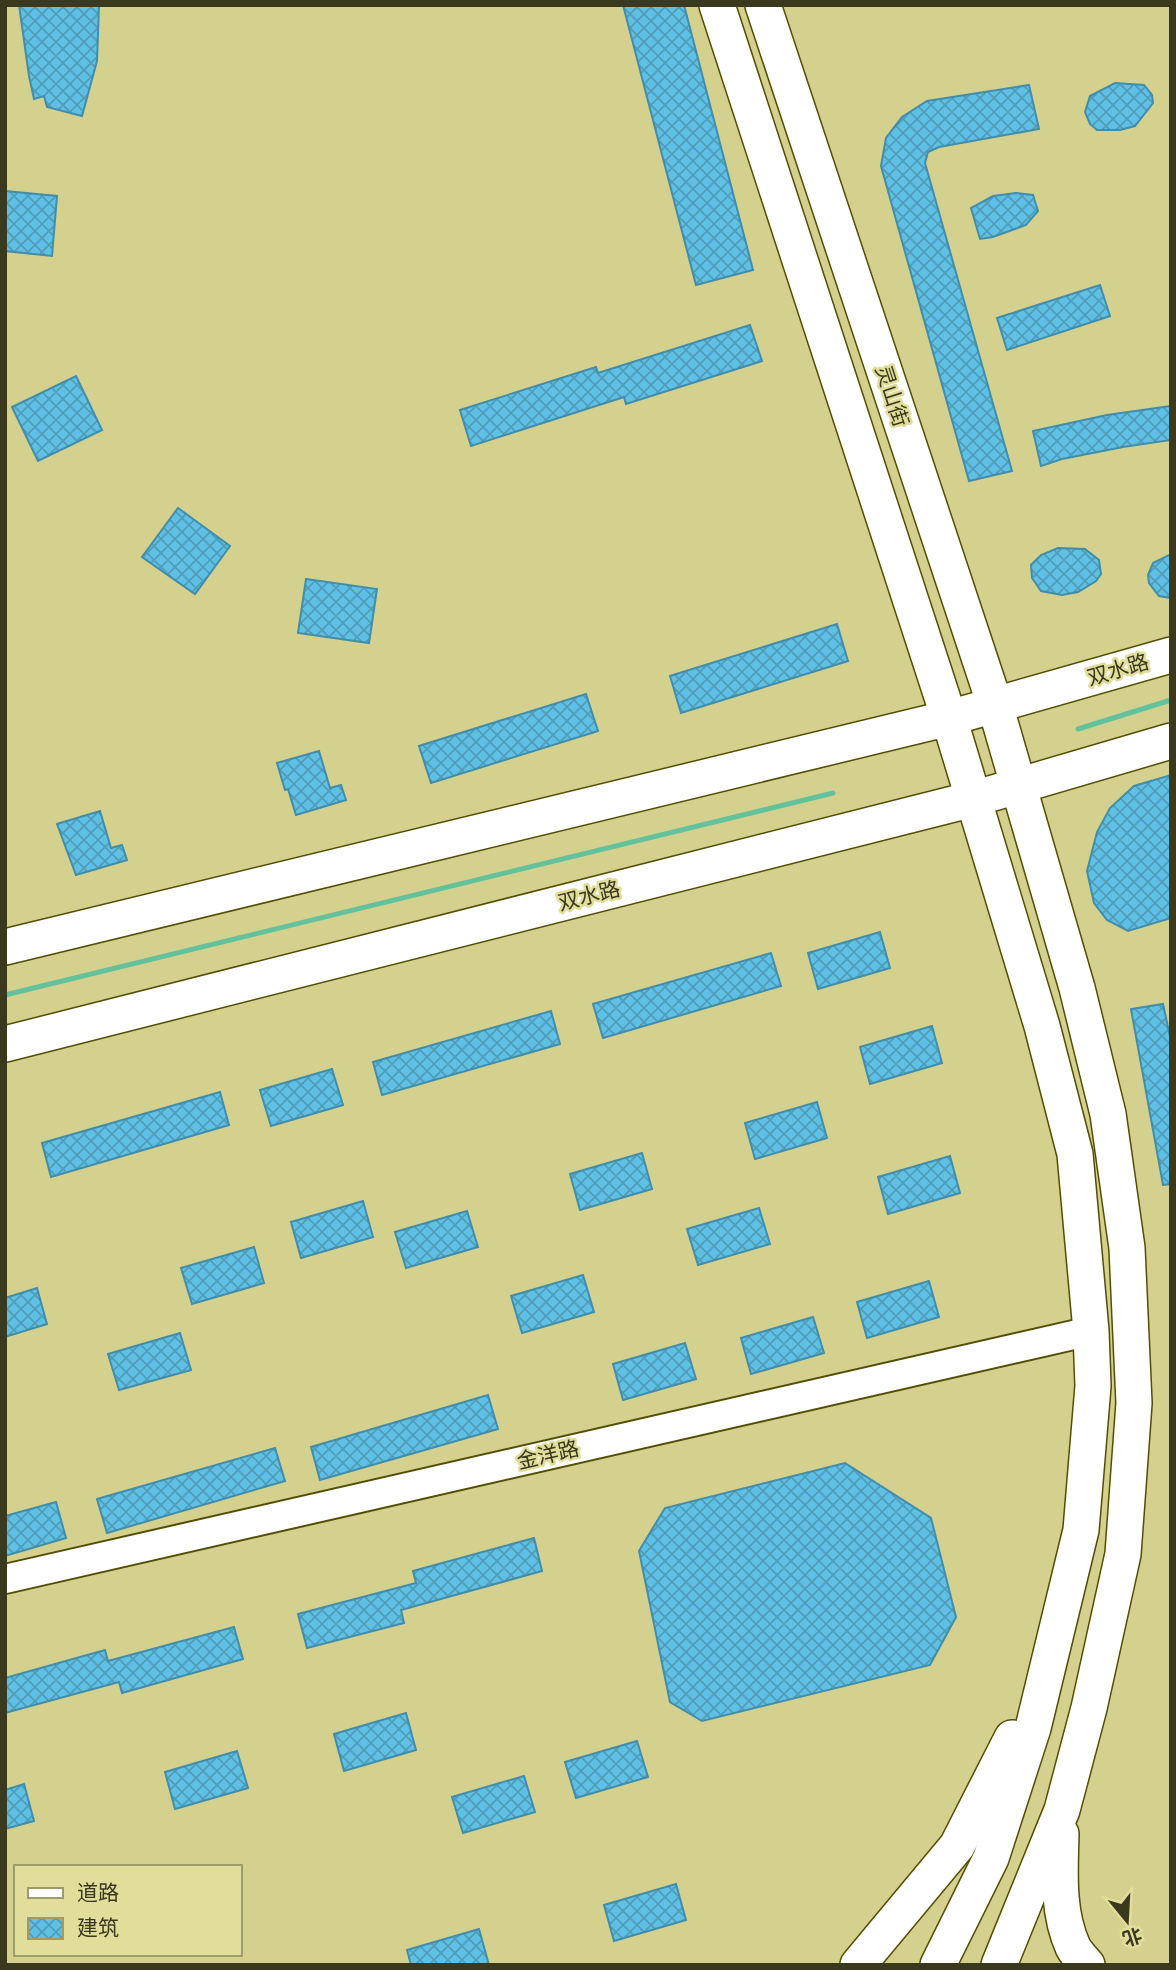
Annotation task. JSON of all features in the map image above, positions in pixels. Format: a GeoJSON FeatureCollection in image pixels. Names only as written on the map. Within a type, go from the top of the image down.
{"type":"FeatureCollection","features":[{"type":"Feature","properties":{"kind":"main road"},"geometry":{"type":"LineString","coordinates":[[717,5],[949,718],[1042,1026],[1075,1154],[1091,1331],[1093,1387],[1081,1530],[1032,1728],[991,1858],[938,1965]]}},
{"type":"Feature","properties":{"kind":"main road","name":"灵山街"},"geometry":{"type":"LineString","coordinates":[[763,5],[995,705],[1077,988],[1108,1114],[1126,1248],[1133,1403],[1123,1554],[1089,1708],[1062,1810]]}},
{"type":"Feature","properties":{"kind":"main road","name":"双水路"},"geometry":{"type":"LineString","coordinates":[[5,947],[949,718],[1171,655]]}},
{"type":"Feature","properties":{"kind":"main road","name":"双水路"},"geometry":{"type":"LineString","coordinates":[[5,1044],[974,799],[1171,741]]}},
{"type":"Feature","properties":{"kind":"main road"},"geometry":{"type":"LineString","coordinates":[[858,1965],[957,1846],[1048,1666]]}},
{"type":"Feature","properties":{"kind":"main road"},"geometry":{"type":"LineString","coordinates":[[999,1965],[1062,1810]]}},
{"type":"Feature","properties":{"kind":"main road"},"geometry":{"type":"LineString","coordinates":[[1062,1810],[1060,1878],[1063,1909],[1073,1948],[1087,1965]]}},
{"type":"Feature","properties":{"kind":"street","name":"金洋路"},"geometry":{"type":"LineString","coordinates":[[5,1579],[1091,1331]]}},
{"type":"Feature","properties":{"kind":"building"},"geometry":{"type":"Polygon","coordinates":[[[19,5],[99,5],[97,61],[82,116],[47,107],[44,96],[34,99],[19,5]]]}},
{"type":"Feature","properties":{"kind":"building"},"geometry":{"type":"Polygon","coordinates":[[[623,5],[684,5],[753,270],[696,285],[623,5]]]}},
{"type":"Feature","properties":{"kind":"building"},"geometry":{"type":"Polygon","coordinates":[[[1115,83],[1144,85],[1152,95],[1153,103],[1135,126],[1120,130],[1097,130],[1090,124],[1085,112],[1090,96],[1115,83]]]}},
{"type":"Feature","properties":{"kind":"building"},"geometry":{"type":"Polygon","coordinates":[[[1029,85],[1039,129],[939,147],[928,152],[925,163],[1012,471],[969,481],[881,166],[886,138],[902,117],[927,101],[1029,85]]]}},
{"type":"Feature","properties":{"kind":"building"},"geometry":{"type":"Polygon","coordinates":[[[5,191],[57,196],[52,256],[5,251],[5,191]]]}},
{"type":"Feature","properties":{"kind":"building"},"geometry":{"type":"Polygon","coordinates":[[[1016,193],[1033,195],[1038,211],[1026,225],[980,239],[971,208],[993,196],[1016,193]]]}},
{"type":"Feature","properties":{"kind":"building"},"geometry":{"type":"Polygon","coordinates":[[[1100,285],[1110,316],[1007,350],[997,318],[1100,285]]]}},
{"type":"Feature","properties":{"kind":"building"},"geometry":{"type":"Polygon","coordinates":[[[750,325],[762,361],[626,404],[624,397],[471,446],[460,410],[596,367],[598,373],[750,325]]]}},
{"type":"Feature","properties":{"kind":"building"},"geometry":{"type":"Polygon","coordinates":[[[76,376],[102,430],[38,461],[12,407],[76,376]]]}},
{"type":"Feature","properties":{"kind":"building"},"geometry":{"type":"Polygon","coordinates":[[[1171,406],[1171,440],[1062,459],[1041,466],[1033,431],[1107,415],[1171,406]]]}},
{"type":"Feature","properties":{"kind":"building"},"geometry":{"type":"Polygon","coordinates":[[[178,508],[230,546],[195,594],[142,557],[178,508]]]}},
{"type":"Feature","properties":{"kind":"building"},"geometry":{"type":"Polygon","coordinates":[[[1058,548],[1085,549],[1099,560],[1101,574],[1096,581],[1078,592],[1062,595],[1041,591],[1032,578],[1031,565],[1041,555],[1058,548]]]}},
{"type":"Feature","properties":{"kind":"building"},"geometry":{"type":"Polygon","coordinates":[[[1171,554],[1171,598],[1159,596],[1149,583],[1148,575],[1153,563],[1171,554]]]}},
{"type":"Feature","properties":{"kind":"building"},"geometry":{"type":"Polygon","coordinates":[[[306,579],[377,589],[369,643],[298,633],[306,579]]]}},
{"type":"Feature","properties":{"kind":"building"},"geometry":{"type":"Polygon","coordinates":[[[837,624],[848,661],[681,713],[670,676],[837,624]]]}},
{"type":"Feature","properties":{"kind":"building"},"geometry":{"type":"Polygon","coordinates":[[[586,694],[598,731],[431,783],[419,746],[586,694]]]}},
{"type":"Feature","properties":{"kind":"building"},"geometry":{"type":"Polygon","coordinates":[[[319,751],[330,788],[341,785],[346,800],[296,815],[277,763],[319,751]]]}},
{"type":"Feature","properties":{"kind":"building"},"geometry":{"type":"Polygon","coordinates":[[[1171,775],[1171,918],[1128,931],[1107,920],[1094,903],[1087,871],[1097,832],[1110,808],[1134,786],[1171,775]]]}},
{"type":"Feature","properties":{"kind":"building"},"geometry":{"type":"Polygon","coordinates":[[[100,811],[111,848],[122,845],[127,860],[76,875],[57,824],[100,811]]]}},
{"type":"Feature","properties":{"kind":"building"},"geometry":{"type":"Polygon","coordinates":[[[880,932],[890,968],[818,989],[808,953],[880,932]]]}},
{"type":"Feature","properties":{"kind":"building"},"geometry":{"type":"Polygon","coordinates":[[[771,953],[781,986],[603,1038],[593,1004],[771,953]]]}},
{"type":"Feature","properties":{"kind":"building"},"geometry":{"type":"Polygon","coordinates":[[[1163,1004],[1171,1041],[1171,1184],[1163,1185],[1131,1009],[1163,1004]]]}},
{"type":"Feature","properties":{"kind":"building"},"geometry":{"type":"Polygon","coordinates":[[[551,1011],[560,1044],[382,1095],[373,1062],[551,1011]]]}},
{"type":"Feature","properties":{"kind":"building"},"geometry":{"type":"Polygon","coordinates":[[[932,1026],[942,1063],[870,1084],[860,1047],[932,1026]]]}},
{"type":"Feature","properties":{"kind":"building"},"geometry":{"type":"Polygon","coordinates":[[[332,1069],[343,1105],[271,1126],[260,1090],[332,1069]]]}},
{"type":"Feature","properties":{"kind":"building"},"geometry":{"type":"Polygon","coordinates":[[[220,1092],[229,1125],[51,1177],[42,1143],[220,1092]]]}},
{"type":"Feature","properties":{"kind":"building"},"geometry":{"type":"Polygon","coordinates":[[[817,1102],[827,1138],[755,1159],[745,1123],[817,1102]]]}},
{"type":"Feature","properties":{"kind":"building"},"geometry":{"type":"Polygon","coordinates":[[[642,1153],[652,1189],[580,1210],[570,1174],[642,1153]]]}},
{"type":"Feature","properties":{"kind":"building"},"geometry":{"type":"Polygon","coordinates":[[[950,1156],[960,1193],[888,1214],[878,1177],[950,1156]]]}},
{"type":"Feature","properties":{"kind":"building"},"geometry":{"type":"Polygon","coordinates":[[[363,1201],[373,1237],[301,1258],[291,1222],[363,1201]]]}},
{"type":"Feature","properties":{"kind":"building"},"geometry":{"type":"Polygon","coordinates":[[[759,1208],[770,1244],[698,1265],[687,1229],[759,1208]]]}},
{"type":"Feature","properties":{"kind":"building"},"geometry":{"type":"Polygon","coordinates":[[[467,1211],[478,1247],[406,1268],[395,1232],[467,1211]]]}},
{"type":"Feature","properties":{"kind":"building"},"geometry":{"type":"Polygon","coordinates":[[[254,1247],[264,1283],[192,1304],[181,1268],[254,1247]]]}},
{"type":"Feature","properties":{"kind":"building"},"geometry":{"type":"Polygon","coordinates":[[[583,1275],[594,1312],[522,1333],[511,1296],[583,1275]]]}},
{"type":"Feature","properties":{"kind":"building"},"geometry":{"type":"Polygon","coordinates":[[[929,1281],[939,1317],[867,1338],[857,1302],[929,1281]]]}},
{"type":"Feature","properties":{"kind":"building"},"geometry":{"type":"Polygon","coordinates":[[[37,1288],[47,1324],[5,1337],[5,1298],[37,1288]]]}},
{"type":"Feature","properties":{"kind":"building"},"geometry":{"type":"Polygon","coordinates":[[[813,1317],[824,1353],[751,1374],[741,1338],[813,1317]]]}},
{"type":"Feature","properties":{"kind":"building"},"geometry":{"type":"Polygon","coordinates":[[[180,1333],[191,1370],[119,1390],[108,1354],[180,1333]]]}},
{"type":"Feature","properties":{"kind":"building"},"geometry":{"type":"Polygon","coordinates":[[[685,1343],[696,1379],[623,1400],[613,1364],[685,1343]]]}},
{"type":"Feature","properties":{"kind":"building"},"geometry":{"type":"Polygon","coordinates":[[[488,1395],[498,1429],[320,1480],[311,1447],[488,1395]]]}},
{"type":"Feature","properties":{"kind":"building"},"geometry":{"type":"Polygon","coordinates":[[[275,1448],[285,1481],[107,1533],[97,1499],[275,1448]]]}},
{"type":"Feature","properties":{"kind":"building"},"geometry":{"type":"Polygon","coordinates":[[[845,1463],[931,1518],[956,1617],[930,1665],[702,1721],[670,1702],[639,1551],[665,1508],[845,1463]]]}},
{"type":"Feature","properties":{"kind":"building"},"geometry":{"type":"Polygon","coordinates":[[[56,1502],[66,1538],[5,1556],[5,1516],[56,1502]]]}},
{"type":"Feature","properties":{"kind":"building"},"geometry":{"type":"Polygon","coordinates":[[[534,1538],[542,1571],[401,1610],[404,1623],[307,1648],[298,1614],[416,1583],[413,1571],[534,1538]]]}},
{"type":"Feature","properties":{"kind":"building"},"geometry":{"type":"Polygon","coordinates":[[[234,1627],[243,1659],[122,1693],[119,1682],[5,1713],[5,1678],[105,1650],[108,1661],[234,1627]]]}},
{"type":"Feature","properties":{"kind":"building"},"geometry":{"type":"Polygon","coordinates":[[[406,1713],[416,1750],[344,1771],[334,1734],[406,1713]]]}},
{"type":"Feature","properties":{"kind":"building"},"geometry":{"type":"Polygon","coordinates":[[[637,1741],[648,1777],[576,1798],[565,1762],[637,1741]]]}},
{"type":"Feature","properties":{"kind":"building"},"geometry":{"type":"Polygon","coordinates":[[[237,1751],[248,1788],[175,1809],[165,1772],[237,1751]]]}},
{"type":"Feature","properties":{"kind":"building"},"geometry":{"type":"Polygon","coordinates":[[[524,1776],[535,1812],[463,1833],[452,1797],[524,1776]]]}},
{"type":"Feature","properties":{"kind":"building"},"geometry":{"type":"Polygon","coordinates":[[[24,1784],[34,1821],[5,1829],[5,1790],[24,1784]]]}},
{"type":"Feature","properties":{"kind":"building"},"geometry":{"type":"Polygon","coordinates":[[[676,1884],[686,1920],[614,1941],[604,1905],[676,1884]]]}},
{"type":"Feature","properties":{"kind":"building"},"geometry":{"type":"Polygon","coordinates":[[[479,1929],[489,1965],[411,1965],[407,1950],[479,1929]]]}},
{"type":"Feature","properties":{"kind":"waterway"},"geometry":{"type":"LineString","coordinates":[[1078,729],[1171,700]]}},
{"type":"Feature","properties":{"kind":"waterway"},"geometry":{"type":"LineString","coordinates":[[5,995],[833,793]]}}]}
